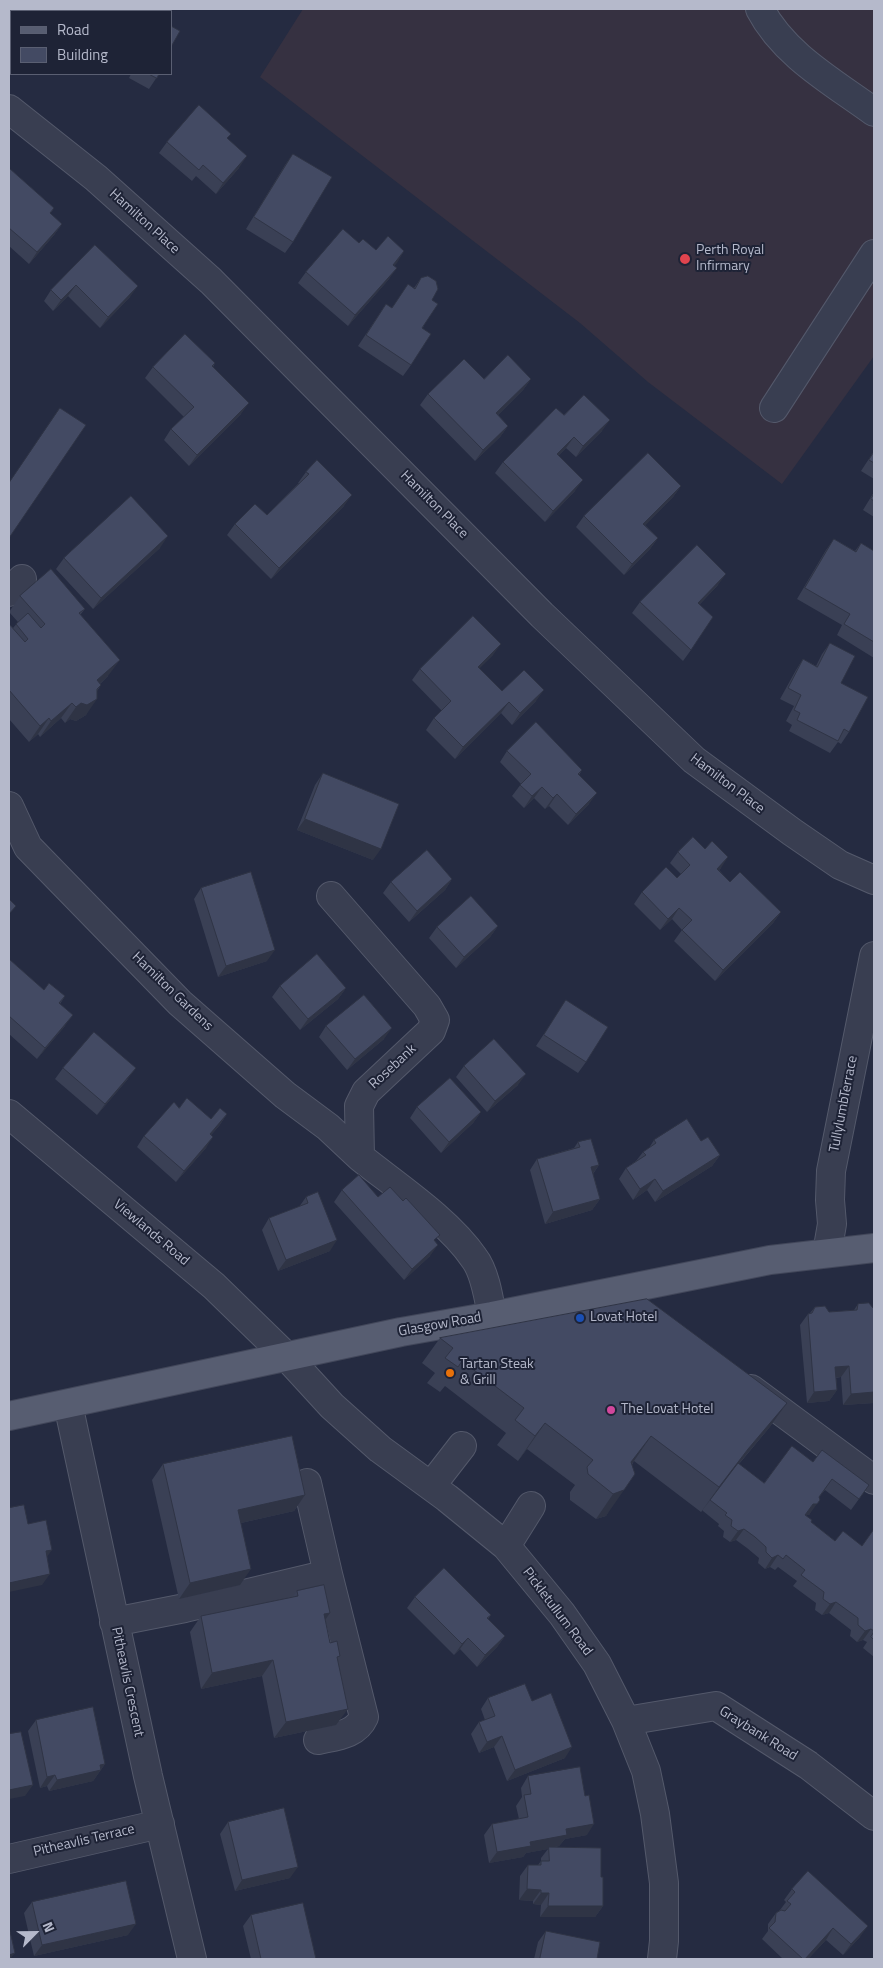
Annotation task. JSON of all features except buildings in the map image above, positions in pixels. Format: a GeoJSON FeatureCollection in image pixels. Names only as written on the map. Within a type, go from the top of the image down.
{"type":"FeatureCollection","features":[{"type":"Feature","properties":{"kind":"main road","name":"Glasgow Road"},"geometry":{"type":"LineString","coordinates":[[9,1416],[288,1358],[401,1332],[492,1316],[770,1260],[874,1248]]}},
{"type":"Feature","properties":{"kind":"street"},"geometry":{"type":"LineString","coordinates":[[760,9],[768,24],[786,46],[874,112]]}},
{"type":"Feature","properties":{"kind":"street","name":"Hamilton Place"},"geometry":{"type":"LineString","coordinates":[[9,109],[96,178],[211,281],[542,615],[694,760],[840,865],[874,880]]}},
{"type":"Feature","properties":{"kind":"street"},"geometry":{"type":"LineString","coordinates":[[774,408],[874,254]]}},
{"type":"Feature","properties":{"kind":"street","name":"Hamilton Gardens"},"geometry":{"type":"LineString","coordinates":[[9,806],[28,847],[180,1002],[285,1095],[328,1127],[360,1157]]}},
{"type":"Feature","properties":{"kind":"street","name":"Rosebank"},"geometry":{"type":"LineString","coordinates":[[331,896],[427,1006],[435,1020],[431,1031],[366,1092],[359,1106],[360,1157]]}},
{"type":"Feature","properties":{"kind":"street","name":"TullylumbTerrace"},"geometry":{"type":"LineString","coordinates":[[827,1253],[832,1224],[830,1200],[831,1171],[874,956]]}},
{"type":"Feature","properties":{"kind":"street","name":"Viewlands Road"},"geometry":{"type":"LineString","coordinates":[[9,1114],[214,1286],[288,1358]]}},
{"type":"Feature","properties":{"kind":"street"},"geometry":{"type":"LineString","coordinates":[[360,1157],[444,1224],[475,1259],[487,1291],[492,1316]]}},
{"type":"Feature","properties":{"kind":"street"},"geometry":{"type":"LineString","coordinates":[[613,1291],[642,1310]]}},
{"type":"Feature","properties":{"kind":"street","name":"Pickletullum Road"},"geometry":{"type":"LineString","coordinates":[[288,1358],[332,1406],[380,1449],[431,1486],[506,1546],[562,1614],[596,1664],[626,1721],[646,1771],[655,1814],[664,1883],[664,1941],[662,1959]]}},
{"type":"Feature","properties":{"kind":"street"},"geometry":{"type":"LineString","coordinates":[[734,1377],[874,1480]]}},
{"type":"Feature","properties":{"kind":"street","name":"Pitheavlis Crescent"},"geometry":{"type":"LineString","coordinates":[[68,1404],[74,1425],[114,1622],[192,1959]]}},
{"type":"Feature","properties":{"kind":"street"},"geometry":{"type":"LineString","coordinates":[[431,1486],[462,1446]]}},
{"type":"Feature","properties":{"kind":"street"},"geometry":{"type":"LineString","coordinates":[[307,1482],[364,1717],[360,1726],[352,1732],[318,1740]]}},
{"type":"Feature","properties":{"kind":"street"},"geometry":{"type":"LineString","coordinates":[[506,1546],[531,1506]]}},
{"type":"Feature","properties":{"kind":"street"},"geometry":{"type":"LineString","coordinates":[[114,1622],[185,1608],[328,1574]]}},
{"type":"Feature","properties":{"kind":"street","name":"Graybank Road"},"geometry":{"type":"LineString","coordinates":[[626,1721],[716,1706],[808,1765],[874,1816]]}},
{"type":"Feature","properties":{"kind":"street","name":"Pitheavlis Terrace"},"geometry":{"type":"LineString","coordinates":[[9,1859],[160,1824]]}},
{"type":"Feature","properties":{"kind":"shaded area","name":"Perth Royal Infirmary"},"geometry":{"type":"Polygon","coordinates":[[[303,9],[874,9],[874,356],[782,484],[648,382],[580,323],[260,77],[303,9]]]}},
{"type":"Feature","properties":{"kind":"place","name":"Perth Royal Infirmary"},"geometry":{"type":"Point","coordinates":[685,259]}},
{"type":"Feature","properties":{"kind":"place","name":"Lovat Hotel"},"geometry":{"type":"Point","coordinates":[580,1318]}},
{"type":"Feature","properties":{"kind":"place","name":"Tartan Steak & Grill"},"geometry":{"type":"Point","coordinates":[450,1373]}},
{"type":"Feature","properties":{"kind":"place","name":"The Lovat Hotel"},"geometry":{"type":"Point","coordinates":[611,1410]}}]}
